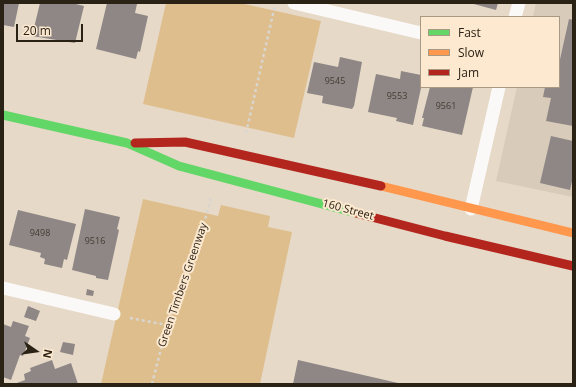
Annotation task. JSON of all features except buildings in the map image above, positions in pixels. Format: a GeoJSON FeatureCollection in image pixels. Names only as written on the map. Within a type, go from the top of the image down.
{"type":"FeatureCollection","features":[{"type":"Feature","properties":{"kind":"main road","name":"160 Street"},"geometry":{"type":"LineString","coordinates":[[3,115],[127,143],[179,166],[445,236],[573,266]]}},
{"type":"Feature","properties":{"kind":"main road","name":"160 Street"},"geometry":{"type":"LineString","coordinates":[[127,143],[185,142],[365,182],[471,210],[573,233]]}},
{"type":"Feature","properties":{"kind":"lane"},"geometry":{"type":"LineString","coordinates":[[294,3],[420,33]]}},
{"type":"Feature","properties":{"kind":"lane"},"geometry":{"type":"LineString","coordinates":[[515,16],[519,3]]}},
{"type":"Feature","properties":{"kind":"lane"},"geometry":{"type":"LineString","coordinates":[[471,210],[499,88]]}},
{"type":"Feature","properties":{"kind":"lane"},"geometry":{"type":"LineString","coordinates":[[3,288],[114,314]]}},
{"type":"Feature","properties":{"kind":"path"},"geometry":{"type":"LineString","coordinates":[[246,135],[276,3]]}},
{"type":"Feature","properties":{"kind":"path","name":"Green Timbers Greenway"},"geometry":{"type":"LineString","coordinates":[[152,384],[167,325],[200,234],[212,192]]}},
{"type":"Feature","properties":{"kind":"path"},"geometry":{"type":"LineString","coordinates":[[114,314],[167,325]]}},
{"type":"Feature","properties":{"kind":"shaded area"},"geometry":{"type":"Polygon","coordinates":[[[166,3],[240,3],[321,21],[294,138],[143,104],[166,3]]]}},
{"type":"Feature","properties":{"kind":"shaded area"},"geometry":{"type":"Polygon","coordinates":[[[536,3],[573,3],[573,197],[496,181],[517,88],[560,88],[560,16],[533,16],[536,3]]]}},
{"type":"Feature","properties":{"kind":"shaded area"},"geometry":{"type":"Polygon","coordinates":[[[143,199],[218,216],[221,205],[270,216],[268,227],[292,232],[260,384],[101,384],[143,199]]]}},
{"type":"Feature","properties":{"kind":"traffic: fast"},"geometry":{"type":"LineString","coordinates":[[3,115],[127,143],[179,166],[356,213]]}},
{"type":"Feature","properties":{"kind":"traffic: slow"},"geometry":{"type":"LineString","coordinates":[[381,186],[573,233]]}},
{"type":"Feature","properties":{"kind":"traffic: jam"},"geometry":{"type":"LineString","coordinates":[[135,143],[185,142],[381,186]]}},
{"type":"Feature","properties":{"kind":"traffic: jam"},"geometry":{"type":"LineString","coordinates":[[356,213],[445,236],[573,266]]}}]}
